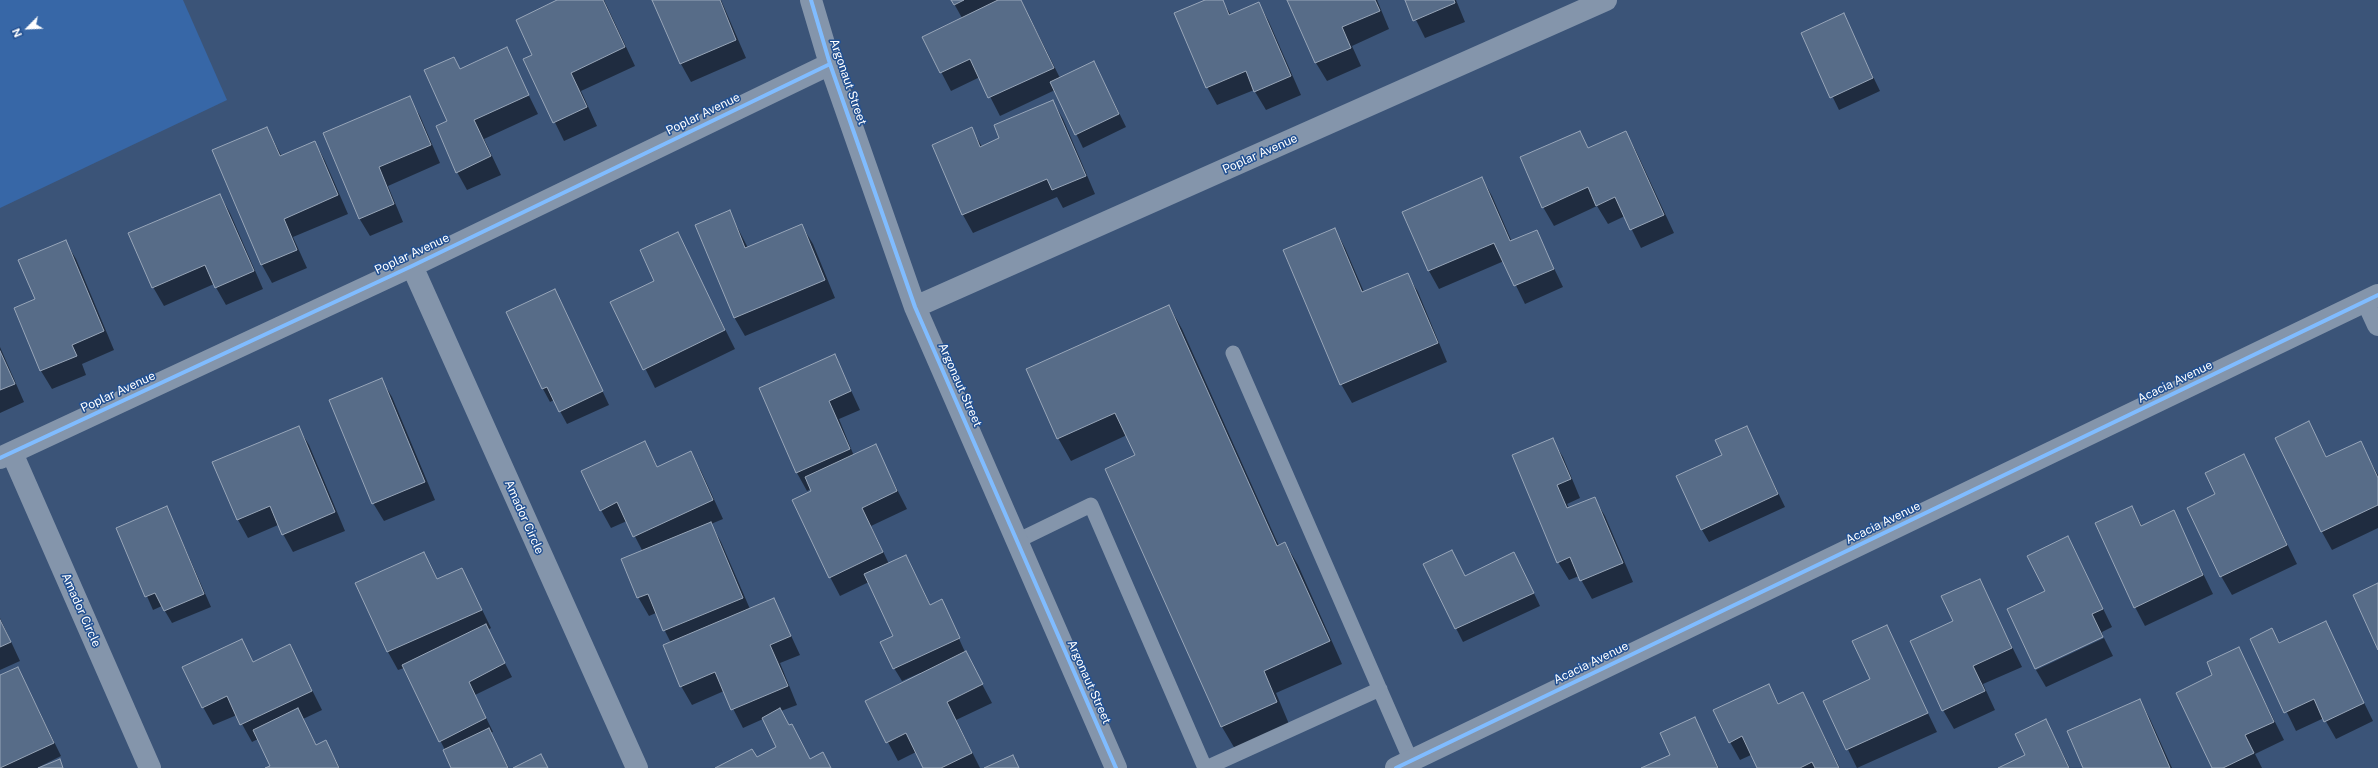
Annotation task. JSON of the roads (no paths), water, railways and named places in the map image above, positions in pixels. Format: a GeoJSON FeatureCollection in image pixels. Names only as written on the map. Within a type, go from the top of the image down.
{"type":"FeatureCollection","features":[{"type":"Feature","properties":{"kind":"street","name":"Argonaut Street"},"geometry":{"type":"LineString","coordinates":[[811,0],[830,64],[915,307],[1116,768]]}},
{"type":"Feature","properties":{"kind":"street","name":"Poplar Avenue"},"geometry":{"type":"LineString","coordinates":[[915,307],[1606,0]]}},
{"type":"Feature","properties":{"kind":"street","name":"Poplar Avenue"},"geometry":{"type":"LineString","coordinates":[[6,455],[412,266],[830,64]]}},
{"type":"Feature","properties":{"kind":"street","name":"Amador Circle"},"geometry":{"type":"LineString","coordinates":[[412,266],[636,768]]}},
{"type":"Feature","properties":{"kind":"street"},"geometry":{"type":"LineString","coordinates":[[2372,298],[2378,325]]}},
{"type":"Feature","properties":{"kind":"street","name":"Acacia Avenue"},"geometry":{"type":"LineString","coordinates":[[1404,764],[2372,298]]}},
{"type":"Feature","properties":{"kind":"street","name":"Amador Circle"},"geometry":{"type":"LineString","coordinates":[[6,455],[150,768]]}},
{"type":"Feature","properties":{"kind":"lane"},"geometry":{"type":"LineString","coordinates":[[1233,353],[1380,688],[1404,764]]}},
{"type":"Feature","properties":{"kind":"lane"},"geometry":{"type":"LineString","coordinates":[[1017,541],[1091,505],[1206,768],[1380,688]]}}]}
